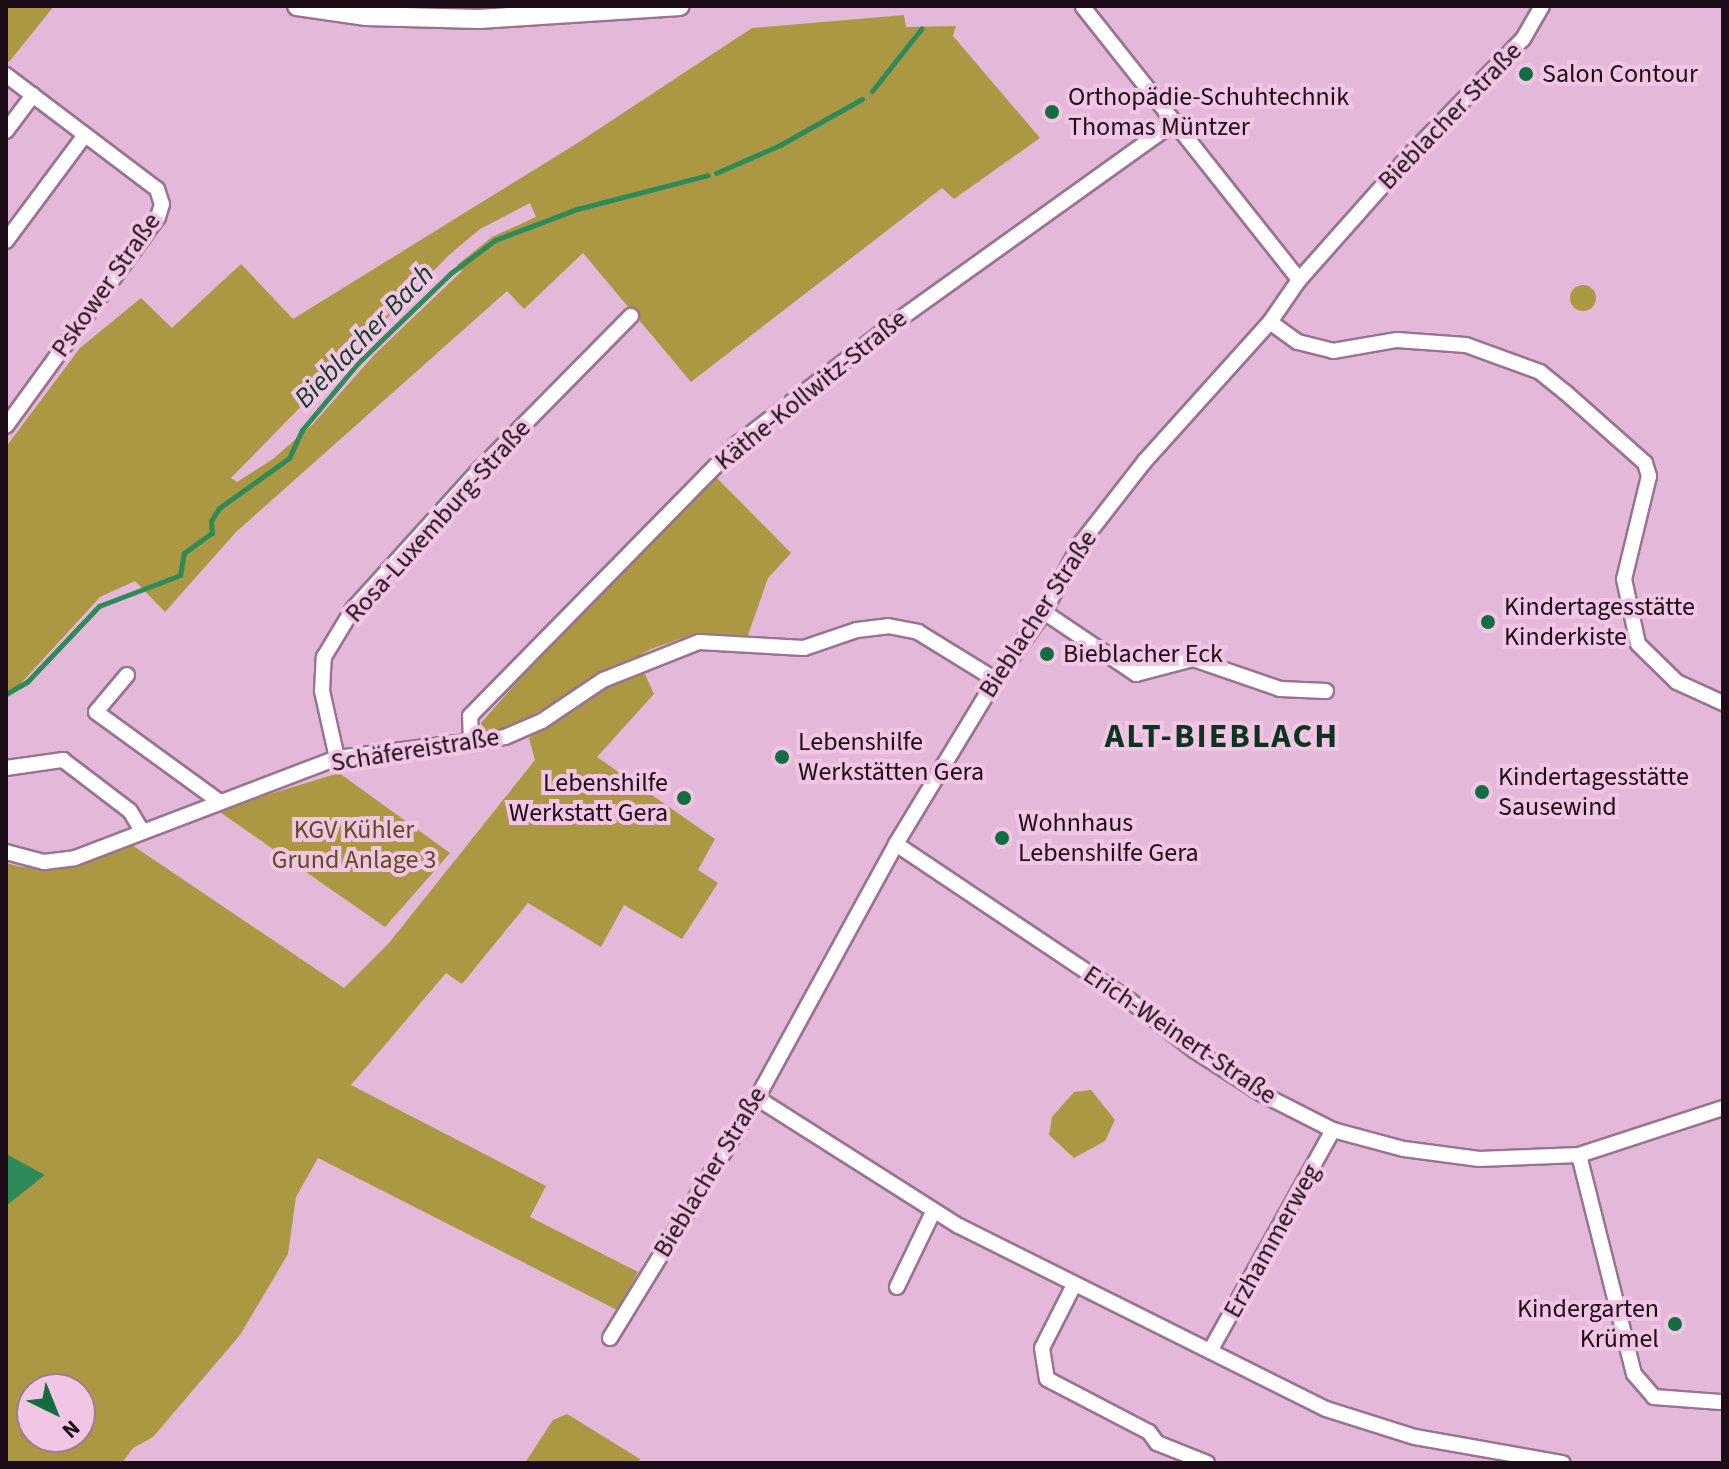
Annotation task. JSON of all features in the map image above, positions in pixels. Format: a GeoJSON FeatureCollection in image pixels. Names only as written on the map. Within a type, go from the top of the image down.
{"type":"FeatureCollection","features":[{"type":"Feature","properties":{"kind":"main road"},"geometry":{"type":"LineString","coordinates":[[297,6],[366,16],[479,19],[680,6]]}},
{"type":"Feature","properties":{"kind":"street","name":"Bieblacher Straße"},"geometry":{"type":"LineString","coordinates":[[610,1338],[757,1098],[896,844],[996,680],[1044,612],[1081,543],[1135,473],[1270,322],[1299,280],[1523,39],[1542,6]]}},
{"type":"Feature","properties":{"kind":"street"},"geometry":{"type":"LineString","coordinates":[[1083,7],[1299,280]]}},
{"type":"Feature","properties":{"kind":"street","name":"Pskower Straße"},"geometry":{"type":"LineString","coordinates":[[6,75],[157,189],[162,204],[158,217],[6,426]]}},
{"type":"Feature","properties":{"kind":"street"},"geometry":{"type":"LineString","coordinates":[[6,131],[33,95]]}},
{"type":"Feature","properties":{"kind":"street","name":"Käthe-Kollwitz-Straße"},"geometry":{"type":"LineString","coordinates":[[471,742],[470,716],[736,445],[890,326],[1174,123]]}},
{"type":"Feature","properties":{"kind":"street"},"geometry":{"type":"LineString","coordinates":[[6,241],[85,135]]}},
{"type":"Feature","properties":{"kind":"street","name":"Rosa-Luxemburg-Straße"},"geometry":{"type":"LineString","coordinates":[[337,758],[322,691],[324,657],[353,609],[480,469],[631,316]]}},
{"type":"Feature","properties":{"kind":"street"},"geometry":{"type":"LineString","coordinates":[[1270,322],[1298,342],[1333,351],[1397,340],[1466,345],[1540,372],[1565,392],[1645,463],[1649,476],[1624,579],[1638,644],[1677,682],[1723,703]]}},
{"type":"Feature","properties":{"kind":"street"},"geometry":{"type":"LineString","coordinates":[[1044,612],[1136,674],[1193,659],[1280,689],[1326,691]]}},
{"type":"Feature","properties":{"kind":"street","name":"Schäfereistraße"},"geometry":{"type":"LineString","coordinates":[[6,852],[44,862],[75,858],[337,758],[505,737],[542,721],[603,680],[699,642],[804,648],[857,630],[888,626],[918,632],[996,680]]}},
{"type":"Feature","properties":{"kind":"street"},"geometry":{"type":"LineString","coordinates":[[127,675],[96,712],[220,802]]}},
{"type":"Feature","properties":{"kind":"street"},"geometry":{"type":"LineString","coordinates":[[6,768],[63,760],[130,811],[142,831]]}},
{"type":"Feature","properties":{"kind":"street","name":"Erich-Weinert-Straße"},"geometry":{"type":"LineString","coordinates":[[896,844],[1216,1065],[1333,1130],[1404,1149],[1479,1159],[1579,1155],[1723,1108]]}},
{"type":"Feature","properties":{"kind":"street"},"geometry":{"type":"LineString","coordinates":[[757,1098],[934,1210],[1073,1287],[1326,1409],[1415,1437],[1563,1463]]}},
{"type":"Feature","properties":{"kind":"street","name":"Erzhammerweg"},"geometry":{"type":"LineString","coordinates":[[1210,1351],[1333,1130]]}},
{"type":"Feature","properties":{"kind":"street"},"geometry":{"type":"LineString","coordinates":[[1579,1155],[1634,1374],[1654,1397],[1720,1402]]}},
{"type":"Feature","properties":{"kind":"street"},"geometry":{"type":"LineString","coordinates":[[897,1287],[934,1210]]}},
{"type":"Feature","properties":{"kind":"street"},"geometry":{"type":"LineString","coordinates":[[1073,1287],[1042,1348],[1047,1379],[1149,1432],[1157,1443],[1207,1463]]}},
{"type":"Feature","properties":{"kind":"green space"},"geometry":{"type":"Polygon","coordinates":[[[6,6],[54,6],[9,62],[6,59],[6,6]]]}},
{"type":"Feature","properties":{"kind":"green space"},"geometry":{"type":"Polygon","coordinates":[[[904,15],[906,27],[956,26],[953,36],[1040,138],[954,199],[942,188],[691,382],[583,253],[524,309],[507,291],[236,532],[165,612],[135,581],[100,597],[13,692],[6,692],[6,447],[80,348],[141,298],[172,328],[241,264],[293,319],[576,144],[752,28],[904,15]],[[530,203],[480,229],[449,255],[231,478],[237,482],[273,459],[312,425],[375,354],[462,271],[457,265],[492,237],[536,217],[530,203]]]}},
{"type":"Feature","properties":{"kind":"green space"},"geometry":{"type":"Polygon","coordinates":[[[1583,285],[1592,289],[1596,298],[1592,307],[1583,311],[1574,307],[1570,298],[1574,289],[1583,285]]]}},
{"type":"Feature","properties":{"kind":"green space"},"geometry":{"type":"Polygon","coordinates":[[[715,476],[791,553],[768,578],[747,638],[697,633],[651,649],[516,724],[495,733],[483,732],[481,723],[568,624],[715,476]]]}},
{"type":"Feature","properties":{"kind":"green space"},"geometry":{"type":"Polygon","coordinates":[[[643,670],[654,694],[597,757],[715,839],[698,870],[718,883],[682,939],[624,905],[601,947],[528,903],[462,984],[446,973],[351,1085],[546,1186],[530,1217],[638,1272],[617,1310],[318,1158],[296,1197],[288,1254],[240,1335],[153,1437],[133,1448],[122,1463],[6,1463],[6,863],[22,867],[90,862],[132,845],[344,988],[389,943],[535,760],[529,738],[605,685],[643,670]]]}},
{"type":"Feature","properties":{"kind":"green space","name":"KGV Kühler Grund Anlage 3"},"geometry":{"type":"Polygon","coordinates":[[[339,773],[450,853],[385,927],[217,810],[339,773]]]}},
{"type":"Feature","properties":{"kind":"green space"},"geometry":{"type":"Polygon","coordinates":[[[1091,1090],[1115,1120],[1105,1141],[1074,1158],[1049,1135],[1052,1117],[1074,1092],[1091,1090]]]}},
{"type":"Feature","properties":{"kind":"green space"},"geometry":{"type":"Polygon","coordinates":[[[567,1414],[640,1459],[638,1463],[525,1463],[553,1420],[567,1414]]]}},
{"type":"Feature","properties":{"kind":"shaded area"},"geometry":{"type":"Polygon","coordinates":[[[6,1154],[45,1175],[6,1206],[6,1154]]]}},
{"type":"Feature","properties":{"kind":"waterway","name":"Bieblacher Bach"},"geometry":{"type":"LineString","coordinates":[[872,91],[922,28]]}},
{"type":"Feature","properties":{"kind":"waterway","name":"Bieblacher Bach"},"geometry":{"type":"LineString","coordinates":[[716,173],[780,145],[862,99]]}},
{"type":"Feature","properties":{"kind":"waterway","name":"Bieblacher Bach"},"geometry":{"type":"LineString","coordinates":[[6,694],[27,682],[99,606],[180,575],[184,553],[212,533],[211,521],[219,508],[289,458],[302,430],[358,363],[451,273],[495,240],[577,209],[708,175]]}},
{"type":"Feature","properties":{"kind":"place","name":"Salon Contour"},"geometry":{"type":"Point","coordinates":[1526,74]}},
{"type":"Feature","properties":{"kind":"place","name":"Orthopädie-Schuhtechnik Thomas Müntzer"},"geometry":{"type":"Point","coordinates":[1052,112]}},
{"type":"Feature","properties":{"kind":"place","name":"Kindertagesstätte Kinderkiste"},"geometry":{"type":"Point","coordinates":[1488,622]}},
{"type":"Feature","properties":{"kind":"place","name":"Bieblacher Eck"},"geometry":{"type":"Point","coordinates":[1047,654]}},
{"type":"Feature","properties":{"kind":"place","name":"Lebenshilfe Werkstätten Gera"},"geometry":{"type":"Point","coordinates":[782,757]}},
{"type":"Feature","properties":{"kind":"place","name":"Kindertagesstätte Sausewind"},"geometry":{"type":"Point","coordinates":[1482,792]}},
{"type":"Feature","properties":{"kind":"place","name":"Lebenshilfe Werkstatt Gera"},"geometry":{"type":"Point","coordinates":[684,798]}},
{"type":"Feature","properties":{"kind":"place","name":"Wohnhaus Lebenshilfe Gera"},"geometry":{"type":"Point","coordinates":[1002,838]}},
{"type":"Feature","properties":{"kind":"place","name":"Kindergarten Krümel"},"geometry":{"type":"Point","coordinates":[1675,1324]}},
{"type":"Feature","properties":{"kind":"district","name":"ALT-BIEBLACH"},"geometry":{"type":"Point","coordinates":[1222,737]}}]}
